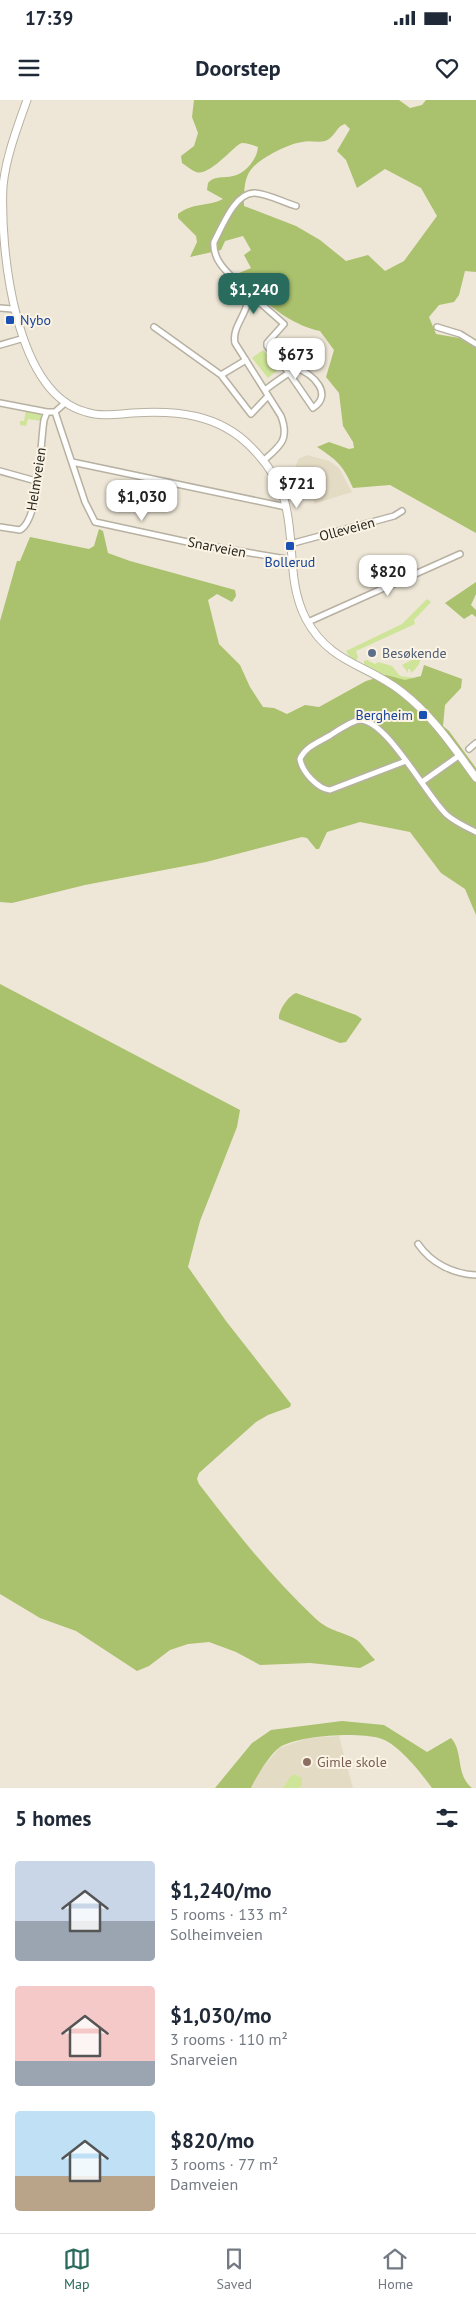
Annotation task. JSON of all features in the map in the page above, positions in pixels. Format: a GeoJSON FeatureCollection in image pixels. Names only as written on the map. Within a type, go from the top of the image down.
{"type":"FeatureCollection","features":[{"type":"Feature","properties":{"kind":"main road"},"geometry":{"type":"LineString","coordinates":[[27,100],[7,167],[3,190],[2,220],[12,309],[26,350],[52,390],[65,402],[84,412],[96,414],[167,412],[194,415],[226,428],[243,439],[263,461],[278,484],[286,507],[295,590],[308,622],[328,647],[342,659],[381,678],[405,694],[460,755],[476,778]]}},
{"type":"Feature","properties":{"kind":"street"},"geometry":{"type":"LineString","coordinates":[[265,390],[290,373],[298,368],[321,389],[321,402],[313,408],[290,373],[266,345],[284,324],[247,292],[215,256],[214,242],[244,196],[252,193],[260,194],[296,206]]}},
{"type":"Feature","properties":{"kind":"street"},"geometry":{"type":"LineString","coordinates":[[247,292],[248,303],[234,337],[281,416],[285,433],[279,447],[263,461]]}},
{"type":"Feature","properties":{"kind":"street"},"geometry":{"type":"LineString","coordinates":[[0,308],[12,309]]}},
{"type":"Feature","properties":{"kind":"street"},"geometry":{"type":"LineString","coordinates":[[154,327],[221,375],[251,414],[268,396]]}},
{"type":"Feature","properties":{"kind":"street"},"geometry":{"type":"LineString","coordinates":[[437,327],[460,334],[476,344]]}},
{"type":"Feature","properties":{"kind":"street"},"geometry":{"type":"LineString","coordinates":[[0,346],[21,339]]}},
{"type":"Feature","properties":{"kind":"street"},"geometry":{"type":"LineString","coordinates":[[221,375],[246,360]]}},
{"type":"Feature","properties":{"kind":"street"},"geometry":{"type":"LineString","coordinates":[[0,403],[55,412],[65,402]]}},
{"type":"Feature","properties":{"kind":"street","name":"Helmveien"},"geometry":{"type":"LineString","coordinates":[[0,528],[17,531],[26,526],[32,509],[43,428],[47,412]]}},
{"type":"Feature","properties":{"kind":"street","name":"Snarveien"},"geometry":{"type":"LineString","coordinates":[[55,412],[90,516],[97,523],[192,543],[292,560]]}},
{"type":"Feature","properties":{"kind":"street"},"geometry":{"type":"LineString","coordinates":[[72,462],[286,507]]}},
{"type":"Feature","properties":{"kind":"street"},"geometry":{"type":"LineString","coordinates":[[0,471],[36,481]]}},
{"type":"Feature","properties":{"kind":"street","name":"Olleveien"},"geometry":{"type":"LineString","coordinates":[[290,544],[394,516],[402,511]]}},
{"type":"Feature","properties":{"kind":"street"},"geometry":{"type":"LineString","coordinates":[[308,622],[460,554]]}},
{"type":"Feature","properties":{"kind":"street"},"geometry":{"type":"LineString","coordinates":[[406,761],[345,787],[327,790],[321,788],[304,769],[300,759],[307,749],[361,720],[384,736],[406,761],[446,814],[476,832]]}},
{"type":"Feature","properties":{"kind":"street"},"geometry":{"type":"LineString","coordinates":[[469,749],[476,743]]}},
{"type":"Feature","properties":{"kind":"street"},"geometry":{"type":"LineString","coordinates":[[422,782],[460,755]]}},
{"type":"Feature","properties":{"kind":"street"},"geometry":{"type":"LineString","coordinates":[[418,1244],[427,1255],[440,1265],[466,1275],[476,1275]]}},
{"type":"Feature","properties":{"kind":"shaded area"},"geometry":{"type":"Polygon","coordinates":[[[307,455],[329,461],[339,468],[352,492],[314,504],[314,500],[295,468],[298,459],[307,455]]]}},
{"type":"Feature","properties":{"kind":"shaded area","name":"Gimle skole"},"geometry":{"type":"Polygon","coordinates":[[[339,1736],[353,1788],[251,1788],[257,1775],[279,1748],[308,1738],[339,1736]]]}},
{"type":"Feature","properties":{"kind":"green space"},"geometry":{"type":"Polygon","coordinates":[[[194,100],[399,100],[410,108],[422,105],[426,100],[476,100],[476,272],[465,271],[459,295],[454,302],[439,305],[429,317],[436,334],[459,338],[476,348],[476,533],[390,485],[353,488],[339,464],[317,447],[329,442],[349,449],[354,448],[353,442],[343,426],[339,393],[326,377],[334,350],[320,331],[297,323],[275,309],[239,273],[251,268],[244,255],[251,250],[243,236],[225,241],[221,250],[190,257],[197,242],[196,236],[178,218],[178,214],[195,206],[223,199],[207,190],[208,183],[217,178],[238,175],[244,171],[250,165],[258,147],[242,143],[208,170],[196,172],[182,163],[181,156],[194,146],[198,133],[192,117],[194,100]],[[345,124],[342,125],[325,141],[305,141],[294,144],[280,149],[257,163],[248,174],[246,180],[244,206],[296,226],[320,240],[346,261],[368,255],[385,271],[404,261],[437,216],[421,188],[385,169],[357,188],[346,160],[337,151],[350,129],[345,124]]]}},
{"type":"Feature","properties":{"kind":"green space"},"geometry":{"type":"Polygon","coordinates":[[[263,350],[279,369],[268,378],[252,358],[263,350]]]}},
{"type":"Feature","properties":{"kind":"green space"},"geometry":{"type":"Polygon","coordinates":[[[26,410],[42,413],[41,421],[28,419],[26,426],[20,425],[20,421],[24,421],[26,410]]]}},
{"type":"Feature","properties":{"kind":"green space"},"geometry":{"type":"Polygon","coordinates":[[[99,529],[103,531],[108,553],[130,561],[235,590],[236,596],[232,602],[217,594],[208,600],[219,644],[240,665],[250,687],[263,707],[274,708],[287,714],[305,705],[319,707],[366,681],[386,675],[405,680],[421,676],[424,665],[462,679],[461,688],[445,705],[443,726],[449,731],[476,768],[476,915],[465,889],[441,873],[410,832],[360,822],[327,832],[319,849],[316,849],[307,838],[302,837],[206,862],[85,885],[12,903],[0,902],[0,621],[17,561],[20,561],[30,537],[89,549],[94,546],[99,529]]]}},
{"type":"Feature","properties":{"kind":"green space"},"geometry":{"type":"Polygon","coordinates":[[[476,582],[476,594],[471,605],[476,610],[476,617],[472,614],[464,619],[445,603],[476,582]]]}},
{"type":"Feature","properties":{"kind":"green space"},"geometry":{"type":"Polygon","coordinates":[[[427,599],[431,602],[414,620],[415,624],[356,651],[358,657],[356,661],[351,659],[346,651],[402,624],[427,599]]]}},
{"type":"Feature","properties":{"kind":"green space"},"geometry":{"type":"Polygon","coordinates":[[[421,655],[417,667],[411,673],[410,669],[408,669],[408,673],[402,665],[421,655]]]}},
{"type":"Feature","properties":{"kind":"green space"},"geometry":{"type":"Polygon","coordinates":[[[367,660],[375,664],[378,662],[392,666],[400,676],[415,678],[413,683],[392,680],[364,666],[364,661],[367,660]]]}},
{"type":"Feature","properties":{"kind":"green space"},"geometry":{"type":"Polygon","coordinates":[[[0,984],[240,1110],[237,1127],[200,1221],[188,1267],[226,1321],[291,1404],[290,1407],[268,1415],[256,1422],[199,1473],[197,1479],[199,1484],[269,1571],[300,1603],[321,1623],[357,1640],[375,1660],[360,1668],[310,1663],[260,1665],[236,1652],[209,1642],[188,1644],[170,1650],[149,1666],[137,1671],[76,1631],[40,1618],[0,1594],[0,984]]]}},
{"type":"Feature","properties":{"kind":"green space"},"geometry":{"type":"Polygon","coordinates":[[[296,993],[356,1015],[362,1019],[346,1042],[340,1043],[279,1019],[284,1004],[296,993]]]}},
{"type":"Feature","properties":{"kind":"green space"},"geometry":{"type":"Polygon","coordinates":[[[342,1721],[384,1725],[427,1752],[451,1738],[457,1750],[463,1776],[472,1788],[432,1788],[408,1759],[386,1741],[369,1736],[343,1735],[314,1737],[280,1747],[268,1760],[251,1788],[215,1788],[252,1743],[271,1730],[342,1721]]]}},
{"type":"Feature","properties":{"kind":"green space"},"geometry":{"type":"Polygon","coordinates":[[[294,1774],[302,1778],[302,1785],[299,1788],[283,1788],[290,1777],[294,1774]]]}},
{"type":"Feature","properties":{"kind":"place","name":"Nybo"},"geometry":{"type":"Point","coordinates":[10,320]}},
{"type":"Feature","properties":{"kind":"place","name":"Bollerud"},"geometry":{"type":"Point","coordinates":[290,546]}},
{"type":"Feature","properties":{"kind":"place","name":"Besøkende"},"geometry":{"type":"Point","coordinates":[372,653]}},
{"type":"Feature","properties":{"kind":"place","name":"Bergheim"},"geometry":{"type":"Point","coordinates":[423,715]}},
{"type":"Feature","properties":{"kind":"place","name":"Gimle skole"},"geometry":{"type":"Point","coordinates":[307,1762]}}]}
